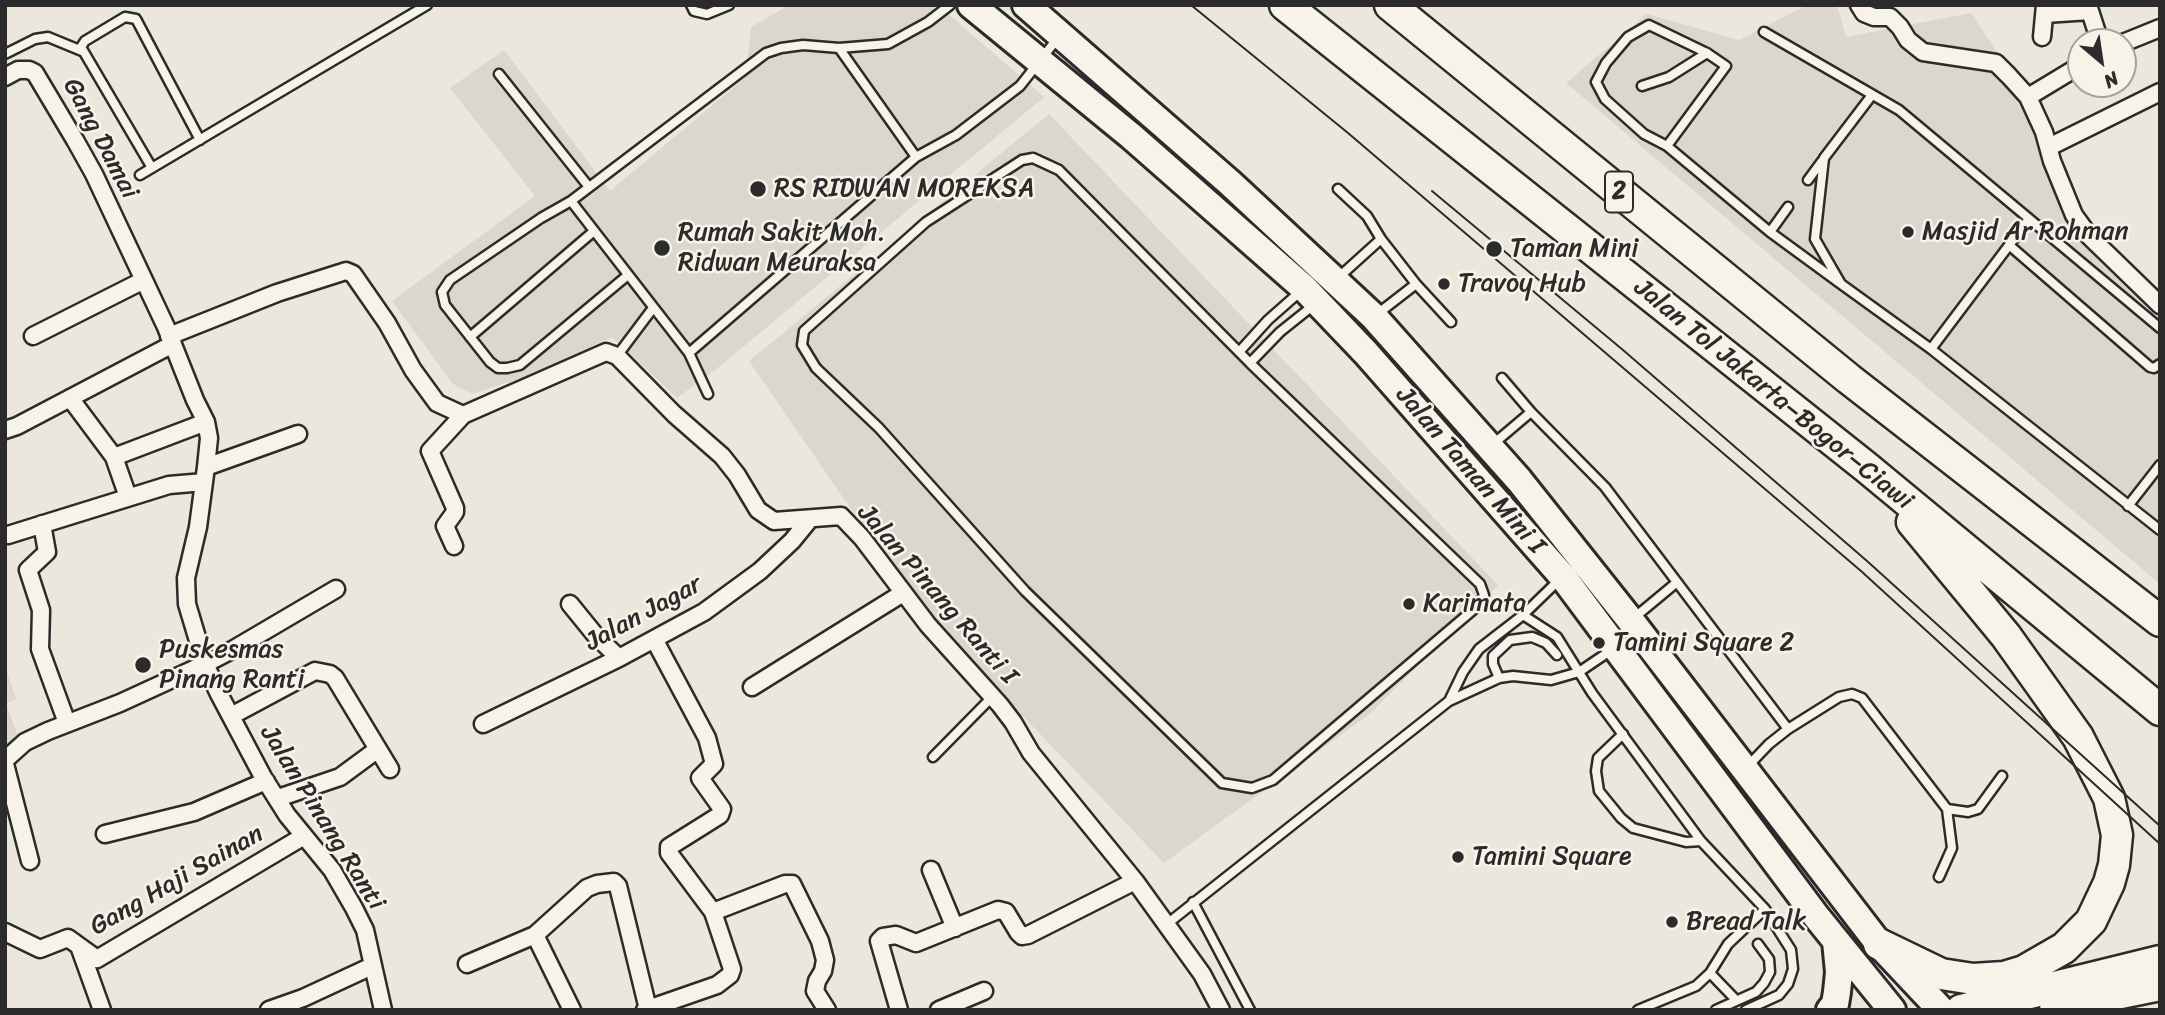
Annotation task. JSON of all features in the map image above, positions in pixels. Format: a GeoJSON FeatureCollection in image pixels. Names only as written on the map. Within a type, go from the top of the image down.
{"type":"FeatureCollection","features":[{"type":"Feature","properties":{"kind":"highway","name":"Jalan Tol Jakarta–Bogor–Ciawi"},"geometry":{"type":"LineString","coordinates":[[1285,5],[1867,467],[2160,710]]}},
{"type":"Feature","properties":{"kind":"highway","name":"2"},"geometry":{"type":"LineString","coordinates":[[1390,5],[1838,370],[2160,621]]}},
{"type":"Feature","properties":{"kind":"highway"},"geometry":{"type":"LineString","coordinates":[[1867,467],[2006,636],[2078,737],[2109,797],[2116,835],[2114,865],[2102,903],[2091,921],[2064,948],[2024,971],[2004,977],[1973,979],[1941,974],[1879,944]]}},
{"type":"Feature","properties":{"kind":"highway"},"geometry":{"type":"LineString","coordinates":[[1961,1010],[2160,961]]}},
{"type":"Feature","properties":{"kind":"highway"},"geometry":{"type":"LineString","coordinates":[[2055,1010],[2067,1004],[2160,985]]}},
{"type":"Feature","properties":{"kind":"main road","name":"Jalan Taman Mini I"},"geometry":{"type":"LineString","coordinates":[[971,5],[1131,136],[1310,296],[1366,353],[1563,577],[1887,1009]]}},
{"type":"Feature","properties":{"kind":"main road","name":"Jalan Taman Mini I"},"geometry":{"type":"LineString","coordinates":[[1026,5],[1230,183],[1374,317],[1519,480],[1879,944],[1941,1010]]}},
{"type":"Feature","properties":{"kind":"main road"},"geometry":{"type":"LineString","coordinates":[[1829,1010],[1835,1004],[1839,972],[1836,941]]}},
{"type":"Feature","properties":{"kind":"main road"},"geometry":{"type":"LineString","coordinates":[[1887,1009],[1916,986]]}},
{"type":"Feature","properties":{"kind":"street"},"geometry":{"type":"LineString","coordinates":[[1859,5],[1864,13],[1890,18],[1908,40],[1923,52],[1996,63],[2028,97],[2044,132],[2074,215],[2090,237],[2160,305]]}},
{"type":"Feature","properties":{"kind":"street"},"geometry":{"type":"LineString","coordinates":[[2042,37],[2045,10],[2090,11],[2095,28]]}},
{"type":"Feature","properties":{"kind":"street"},"geometry":{"type":"LineString","coordinates":[[2137,37],[2160,28]]}},
{"type":"Feature","properties":{"kind":"street","name":"Gang Damai"},"geometry":{"type":"LineString","coordinates":[[5,77],[18,70],[29,70],[38,77],[88,162],[116,220]]}},
{"type":"Feature","properties":{"kind":"street"},"geometry":{"type":"LineString","coordinates":[[2028,97],[2067,73]]}},
{"type":"Feature","properties":{"kind":"street"},"geometry":{"type":"LineString","coordinates":[[2049,147],[2160,92]]}},
{"type":"Feature","properties":{"kind":"street","name":"Jalan Pinang Ranti"},"geometry":{"type":"LineString","coordinates":[[116,220],[206,422],[209,438],[205,475],[186,578],[187,604],[205,664],[287,816],[332,870],[354,908],[365,930],[383,1010]]}},
{"type":"Feature","properties":{"kind":"street"},"geometry":{"type":"LineString","coordinates":[[5,430],[70,398],[171,340],[277,293],[346,271],[353,274],[437,402],[463,415]]}},
{"type":"Feature","properties":{"kind":"street"},"geometry":{"type":"LineString","coordinates":[[33,336],[144,280]]}},
{"type":"Feature","properties":{"kind":"street"},"geometry":{"type":"LineString","coordinates":[[454,546],[445,525],[455,508],[430,451],[463,415],[606,352],[617,356]]}},
{"type":"Feature","properties":{"kind":"street","name":"Jalan Pinang Ranti I"},"geometry":{"type":"LineString","coordinates":[[617,356],[674,414],[722,456],[758,510],[774,521],[841,516],[884,564],[902,593],[993,696],[1013,722],[1031,753],[1135,881],[1167,925],[1202,974],[1221,1010]]}},
{"type":"Feature","properties":{"kind":"street"},"geometry":{"type":"LineString","coordinates":[[70,398],[114,457],[128,497]]}},
{"type":"Feature","properties":{"kind":"street"},"geometry":{"type":"LineString","coordinates":[[114,457],[206,422]]}},
{"type":"Feature","properties":{"kind":"street"},"geometry":{"type":"LineString","coordinates":[[8,535],[205,475],[298,434]]}},
{"type":"Feature","properties":{"kind":"street","name":"Jalan Jagar"},"geometry":{"type":"LineString","coordinates":[[483,724],[619,658],[704,612],[760,570],[792,541],[810,519]]}},
{"type":"Feature","properties":{"kind":"street"},"geometry":{"type":"LineString","coordinates":[[42,524],[47,552],[29,570],[41,610],[40,649],[67,723]]}},
{"type":"Feature","properties":{"kind":"street"},"geometry":{"type":"LineString","coordinates":[[30,861],[5,762],[25,742],[205,664],[336,589]]}},
{"type":"Feature","properties":{"kind":"street"},"geometry":{"type":"LineString","coordinates":[[752,687],[902,593]]}},
{"type":"Feature","properties":{"kind":"street"},"geometry":{"type":"LineString","coordinates":[[570,604],[596,636],[619,658]]}},
{"type":"Feature","properties":{"kind":"street"},"geometry":{"type":"LineString","coordinates":[[467,964],[535,935],[587,888],[614,882],[618,886],[647,1009],[716,985],[732,972],[713,912],[668,850],[684,836],[721,813],[721,806],[700,779],[715,761],[700,723],[654,639]]}},
{"type":"Feature","properties":{"kind":"street"},"geometry":{"type":"LineString","coordinates":[[231,716],[314,671],[322,671],[335,678],[390,769]]}},
{"type":"Feature","properties":{"kind":"street"},"geometry":{"type":"LineString","coordinates":[[278,799],[340,777],[378,749]]}},
{"type":"Feature","properties":{"kind":"street"},"geometry":{"type":"LineString","coordinates":[[106,834],[194,812],[266,781]]}},
{"type":"Feature","properties":{"kind":"street","name":"Gang Haji Sainan"},"geometry":{"type":"LineString","coordinates":[[77,943],[97,959],[304,836]]}},
{"type":"Feature","properties":{"kind":"street"},"geometry":{"type":"LineString","coordinates":[[931,870],[955,928]]}},
{"type":"Feature","properties":{"kind":"street"},"geometry":{"type":"LineString","coordinates":[[899,1010],[879,941],[888,935],[896,935],[916,943],[1002,910],[1022,936],[1028,935],[1135,881]]}},
{"type":"Feature","properties":{"kind":"street"},"geometry":{"type":"LineString","coordinates":[[713,912],[785,884],[792,884],[820,941],[825,960],[815,991],[827,1010]]}},
{"type":"Feature","properties":{"kind":"street"},"geometry":{"type":"LineString","coordinates":[[5,932],[40,949],[68,937],[77,943],[102,1010]]}},
{"type":"Feature","properties":{"kind":"street"},"geometry":{"type":"LineString","coordinates":[[535,935],[572,1010]]}},
{"type":"Feature","properties":{"kind":"street"},"geometry":{"type":"LineString","coordinates":[[269,1010],[303,998],[372,966]]}},
{"type":"Feature","properties":{"kind":"street"},"geometry":{"type":"LineString","coordinates":[[940,1010],[984,991]]}},
{"type":"Feature","properties":{"kind":"lane"},"geometry":{"type":"LineString","coordinates":[[141,175],[427,5]]}},
{"type":"Feature","properties":{"kind":"lane"},"geometry":{"type":"LineString","coordinates":[[691,5],[694,11],[708,13],[729,5]]}},
{"type":"Feature","properties":{"kind":"lane"},"geometry":{"type":"LineString","coordinates":[[628,275],[520,365],[498,368],[490,362],[445,305],[442,292],[446,284],[541,218],[571,201],[766,53],[803,45],[839,48],[888,44],[928,22],[950,5]]}},
{"type":"Feature","properties":{"kind":"lane"},"geometry":{"type":"LineString","coordinates":[[152,168],[82,51],[82,43],[125,17],[134,17],[200,140]]}},
{"type":"Feature","properties":{"kind":"lane"},"geometry":{"type":"LineString","coordinates":[[1667,146],[1726,69],[1725,64],[1707,53],[1648,26],[1628,37],[1606,63],[1597,82],[1605,99],[1644,134],[1667,146],[1770,232],[1931,349],[2160,530]]}},
{"type":"Feature","properties":{"kind":"lane"},"geometry":{"type":"LineString","coordinates":[[1764,32],[1899,110],[2160,328]]}},
{"type":"Feature","properties":{"kind":"lane"},"geometry":{"type":"LineString","coordinates":[[689,353],[916,157],[956,135],[1002,102],[1020,86],[1061,34]]}},
{"type":"Feature","properties":{"kind":"lane"},"geometry":{"type":"LineString","coordinates":[[5,54],[41,37],[48,37],[82,51]]}},
{"type":"Feature","properties":{"kind":"lane"},"geometry":{"type":"LineString","coordinates":[[839,48],[916,157]]}},
{"type":"Feature","properties":{"kind":"lane"},"geometry":{"type":"LineString","coordinates":[[1642,86],[1670,77],[1707,53]]}},
{"type":"Feature","properties":{"kind":"lane"},"geometry":{"type":"LineString","coordinates":[[499,74],[589,187]]}},
{"type":"Feature","properties":{"kind":"lane"},"geometry":{"type":"LineString","coordinates":[[1808,180],[1872,95]]}},
{"type":"Feature","properties":{"kind":"lane"},"geometry":{"type":"LineString","coordinates":[[1033,158],[1059,170],[1239,352],[1480,584],[1484,595],[1480,604],[1273,780],[1252,788],[1222,783],[1026,591],[879,428],[816,368],[802,345],[804,331],[926,222],[1022,160],[1033,158]]}},
{"type":"Feature","properties":{"kind":"lane"},"geometry":{"type":"LineString","coordinates":[[1824,158],[1815,239],[1841,284]]}},
{"type":"Feature","properties":{"kind":"lane"},"geometry":{"type":"LineString","coordinates":[[1338,189],[1367,216],[1381,240],[1451,322]]}},
{"type":"Feature","properties":{"kind":"lane"},"geometry":{"type":"LineString","coordinates":[[571,201],[689,353],[708,394]]}},
{"type":"Feature","properties":{"kind":"lane"},"geometry":{"type":"LineString","coordinates":[[1770,232],[1788,207]]}},
{"type":"Feature","properties":{"kind":"lane"},"geometry":{"type":"LineString","coordinates":[[1931,349],[2028,220]]}},
{"type":"Feature","properties":{"kind":"lane"},"geometry":{"type":"LineString","coordinates":[[470,337],[594,231]]}},
{"type":"Feature","properties":{"kind":"lane"},"geometry":{"type":"LineString","coordinates":[[1335,281],[1381,240]]}},
{"type":"Feature","properties":{"kind":"lane"},"geometry":{"type":"LineString","coordinates":[[2009,245],[2150,367],[2160,365]]}},
{"type":"Feature","properties":{"kind":"lane"},"geometry":{"type":"LineString","coordinates":[[1374,317],[1416,284]]}},
{"type":"Feature","properties":{"kind":"lane"},"geometry":{"type":"LineString","coordinates":[[1239,352],[1268,320],[1310,296]]}},
{"type":"Feature","properties":{"kind":"lane"},"geometry":{"type":"LineString","coordinates":[[1250,363],[1310,296]]}},
{"type":"Feature","properties":{"kind":"lane"},"geometry":{"type":"LineString","coordinates":[[617,356],[653,307]]}},
{"type":"Feature","properties":{"kind":"lane"},"geometry":{"type":"LineString","coordinates":[[1502,378],[1531,412],[1605,486],[1788,729]]}},
{"type":"Feature","properties":{"kind":"lane"},"geometry":{"type":"LineString","coordinates":[[1490,448],[1531,412]]}},
{"type":"Feature","properties":{"kind":"lane"},"geometry":{"type":"LineString","coordinates":[[2128,506],[2160,465]]}},
{"type":"Feature","properties":{"kind":"lane"},"geometry":{"type":"LineString","coordinates":[[1448,701],[1479,649],[1523,615],[1563,577]]}},
{"type":"Feature","properties":{"kind":"lane"},"geometry":{"type":"LineString","coordinates":[[1631,621],[1676,583]]}},
{"type":"Feature","properties":{"kind":"lane"},"geometry":{"type":"LineString","coordinates":[[1523,615],[1557,637],[1592,693],[1701,841],[1765,909],[1791,950],[1793,969],[1788,985],[1779,995],[1746,1010]]}},
{"type":"Feature","properties":{"kind":"lane"},"geometry":{"type":"LineString","coordinates":[[1499,678],[1493,664],[1493,656],[1510,640],[1532,637],[1546,643],[1557,655]]}},
{"type":"Feature","properties":{"kind":"lane"},"geometry":{"type":"LineString","coordinates":[[1167,925],[1448,701],[1499,678],[1513,676],[1550,680],[1579,672],[1615,647]]}},
{"type":"Feature","properties":{"kind":"lane"},"geometry":{"type":"LineString","coordinates":[[1744,769],[1788,729],[1839,697],[1852,694],[1862,698],[1947,809],[1951,848],[1940,877]]}},
{"type":"Feature","properties":{"kind":"lane"},"geometry":{"type":"LineString","coordinates":[[933,757],[993,696]]}},
{"type":"Feature","properties":{"kind":"lane"},"geometry":{"type":"LineString","coordinates":[[1623,734],[1598,758],[1596,771],[1599,790],[1621,818],[1633,828],[1686,842],[1701,841]]}},
{"type":"Feature","properties":{"kind":"lane"},"geometry":{"type":"LineString","coordinates":[[1947,809],[1968,812],[1978,809],[2002,776]]}},
{"type":"Feature","properties":{"kind":"lane"},"geometry":{"type":"LineString","coordinates":[[1193,902],[1250,1010]]}},
{"type":"Feature","properties":{"kind":"lane"},"geometry":{"type":"LineString","coordinates":[[1639,1010],[1696,986],[1710,973],[1728,944],[1765,909]]}},
{"type":"Feature","properties":{"kind":"lane"},"geometry":{"type":"LineString","coordinates":[[1716,1010],[1756,992],[1764,983],[1770,972],[1769,959],[1758,944]]}},
{"type":"Feature","properties":{"kind":"lane"},"geometry":{"type":"LineString","coordinates":[[1710,973],[1736,1000]]}},
{"type":"Feature","properties":{"kind":"shaded area","name":"Rumah Sakit Moh. Ridwan Meuraksa"},"geometry":{"type":"Polygon","coordinates":[[[789,5],[938,5],[1044,97],[719,367],[677,398],[612,337],[524,377],[472,394],[453,384],[392,301],[535,196],[450,88],[504,50],[610,191],[745,78],[751,27],[789,5]]]}},
{"type":"Feature","properties":{"kind":"shaded area"},"geometry":{"type":"Polygon","coordinates":[[[1807,5],[1837,5],[1846,37],[1971,13],[2044,123],[2083,245],[2160,313],[2160,584],[1566,83],[1647,14],[1739,40],[1807,5]]]}},
{"type":"Feature","properties":{"kind":"shaded area"},"geometry":{"type":"Polygon","coordinates":[[[1049,114],[1498,585],[1371,713],[1164,863],[919,608],[749,361],[1049,114]]]}},
{"type":"Feature","properties":{"kind":"shaded area"},"geometry":{"type":"Polygon","coordinates":[[[5,666],[16,699],[6,703],[19,740],[5,745],[5,666]]]}},
{"type":"Feature","properties":{"kind":"tram line"},"geometry":{"type":"LineString","coordinates":[[1191,5],[1348,133],[1861,571],[2160,844]]}},
{"type":"Feature","properties":{"kind":"tram line"},"geometry":{"type":"LineString","coordinates":[[1432,191],[1623,350],[1867,561],[2160,826]]}},
{"type":"Feature","properties":{"kind":"place","name":"RS RIDWAN MOREKSA"},"geometry":{"type":"Point","coordinates":[758,189]}},
{"type":"Feature","properties":{"kind":"place","name":"Masjid Ar Rohman"},"geometry":{"type":"Point","coordinates":[1908,232]}},
{"type":"Feature","properties":{"kind":"place","name":"Rumah Sakit Moh. Ridwan Meuraksa"},"geometry":{"type":"Point","coordinates":[662,248]}},
{"type":"Feature","properties":{"kind":"place","name":"Taman Mini"},"geometry":{"type":"Point","coordinates":[1494,249]}},
{"type":"Feature","properties":{"kind":"place","name":"Travoy Hub"},"geometry":{"type":"Point","coordinates":[1444,284]}},
{"type":"Feature","properties":{"kind":"place","name":"Karimata"},"geometry":{"type":"Point","coordinates":[1409,604]}},
{"type":"Feature","properties":{"kind":"place","name":"Tamini Square 2"},"geometry":{"type":"Point","coordinates":[1599,643]}},
{"type":"Feature","properties":{"kind":"place","name":"Puskesmas Pinang Ranti"},"geometry":{"type":"Point","coordinates":[143,665]}},
{"type":"Feature","properties":{"kind":"place","name":"Tamini Square"},"geometry":{"type":"Point","coordinates":[1458,857]}},
{"type":"Feature","properties":{"kind":"place","name":"Bread Talk"},"geometry":{"type":"Point","coordinates":[1672,922]}}]}
